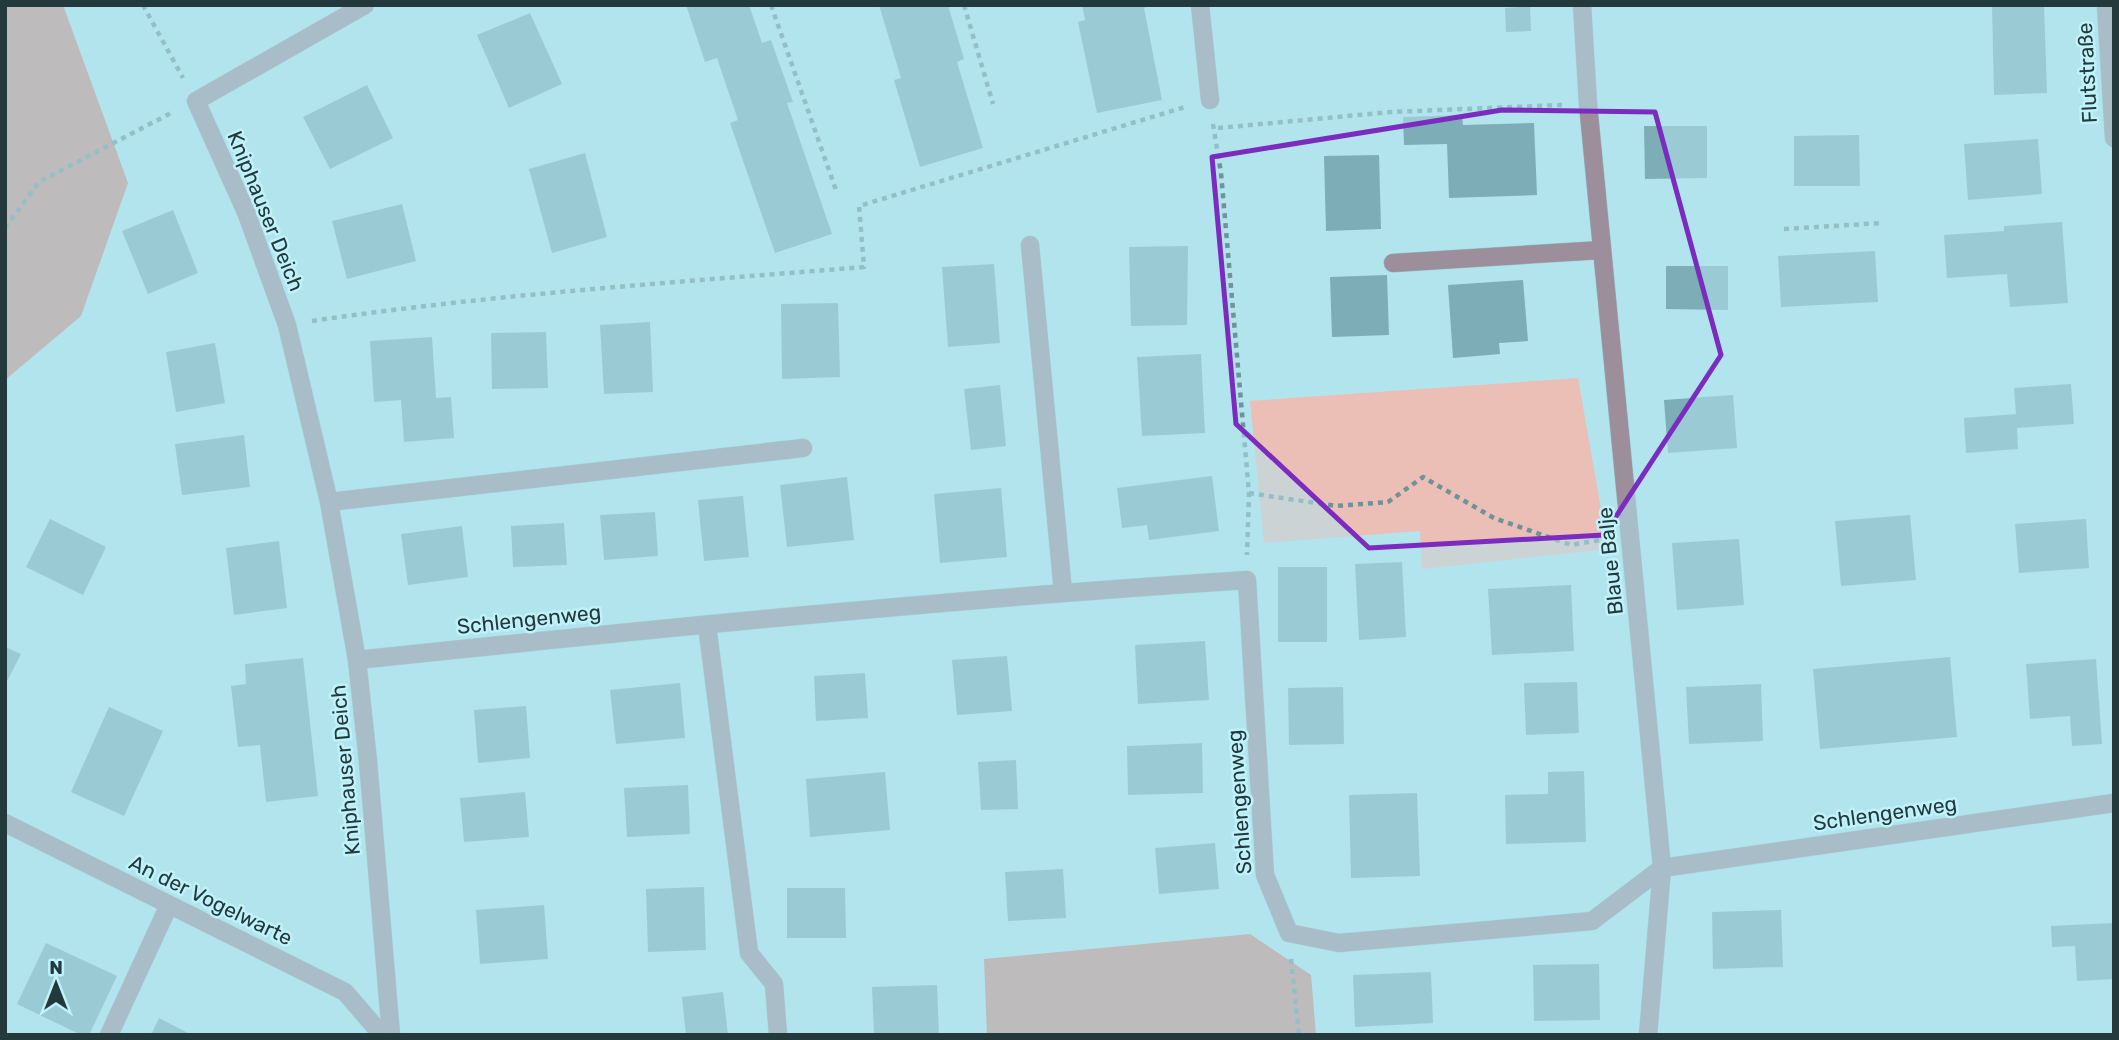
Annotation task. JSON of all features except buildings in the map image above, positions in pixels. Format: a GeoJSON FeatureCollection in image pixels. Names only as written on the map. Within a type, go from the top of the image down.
{"type":"FeatureCollection","features":[{"type":"Feature","properties":{"kind":"street"},"geometry":{"type":"LineString","coordinates":[[196,101],[365,5]]}},
{"type":"Feature","properties":{"kind":"street"},"geometry":{"type":"LineString","coordinates":[[1200,5],[1210,100]]}},
{"type":"Feature","properties":{"kind":"street","name":"Blaue Balje"},"geometry":{"type":"LineString","coordinates":[[1582,5],[1588,104],[1662,868]]}},
{"type":"Feature","properties":{"kind":"street","name":"Flutstraße"},"geometry":{"type":"LineString","coordinates":[[2106,5],[2114,138]]}},
{"type":"Feature","properties":{"kind":"street","name":"Kniphauser Deich"},"geometry":{"type":"LineString","coordinates":[[196,101],[246,212],[286,325],[329,502],[357,660],[391,1035]]}},
{"type":"Feature","properties":{"kind":"street"},"geometry":{"type":"LineString","coordinates":[[1030,245],[1063,592]]}},
{"type":"Feature","properties":{"kind":"street"},"geometry":{"type":"LineString","coordinates":[[1393,263],[1602,250]]}},
{"type":"Feature","properties":{"kind":"street"},"geometry":{"type":"LineString","coordinates":[[329,502],[803,448]]}},
{"type":"Feature","properties":{"kind":"street","name":"Schlengenweg"},"geometry":{"type":"LineString","coordinates":[[357,660],[1063,592],[1247,580],[1265,875],[1289,933],[1339,943],[1592,921],[1662,868],[2114,803]]}},
{"type":"Feature","properties":{"kind":"street"},"geometry":{"type":"LineString","coordinates":[[706,625],[749,953],[774,984],[778,1035]]}},
{"type":"Feature","properties":{"kind":"street","name":"An der Vogelwarte"},"geometry":{"type":"LineString","coordinates":[[5,823],[345,992],[382,1035]]}},
{"type":"Feature","properties":{"kind":"street"},"geometry":{"type":"LineString","coordinates":[[1648,1035],[1662,868]]}},
{"type":"Feature","properties":{"kind":"street"},"geometry":{"type":"LineString","coordinates":[[109,1035],[169,905]]}},
{"type":"Feature","properties":{"kind":"path"},"geometry":{"type":"LineString","coordinates":[[5,228],[39,182],[196,101],[143,5]]}},
{"type":"Feature","properties":{"kind":"path"},"geometry":{"type":"LineString","coordinates":[[771,5],[837,193]]}},
{"type":"Feature","properties":{"kind":"path"},"geometry":{"type":"LineString","coordinates":[[964,5],[993,104]]}},
{"type":"Feature","properties":{"kind":"path"},"geometry":{"type":"LineString","coordinates":[[286,325],[369,313],[589,289],[864,267],[859,206],[1210,100],[1221,173],[1249,493],[1247,580]]}},
{"type":"Feature","properties":{"kind":"path"},"geometry":{"type":"LineString","coordinates":[[1214,128],[1391,112],[1588,104]]}},
{"type":"Feature","properties":{"kind":"path"},"geometry":{"type":"LineString","coordinates":[[1784,229],[1882,223]]}},
{"type":"Feature","properties":{"kind":"path"},"geometry":{"type":"LineString","coordinates":[[1249,493],[1336,506],[1388,502],[1423,477],[1494,518],[1571,545],[1630,536]]}},
{"type":"Feature","properties":{"kind":"path"},"geometry":{"type":"LineString","coordinates":[[1289,933],[1299,1035]]}},
{"type":"Feature","properties":{"kind":"highlighted area"},"geometry":{"type":"Polygon","coordinates":[[[1502,110],[1655,112],[1721,355],[1604,535],[1369,548],[1236,424],[1212,157],[1502,110]]]}},
{"type":"Feature","properties":{"kind":"shaded area"},"geometry":{"type":"Polygon","coordinates":[[[5,5],[63,5],[128,183],[81,316],[5,380],[5,5]]]}},
{"type":"Feature","properties":{"kind":"shaded area"},"geometry":{"type":"Polygon","coordinates":[[[1578,378],[1608,549],[1422,569],[1420,531],[1264,543],[1250,401],[1578,378]]]}},
{"type":"Feature","properties":{"kind":"shaded area"},"geometry":{"type":"Polygon","coordinates":[[[1250,934],[1311,975],[1316,1035],[987,1035],[984,959],[1250,934]]]}}]}
